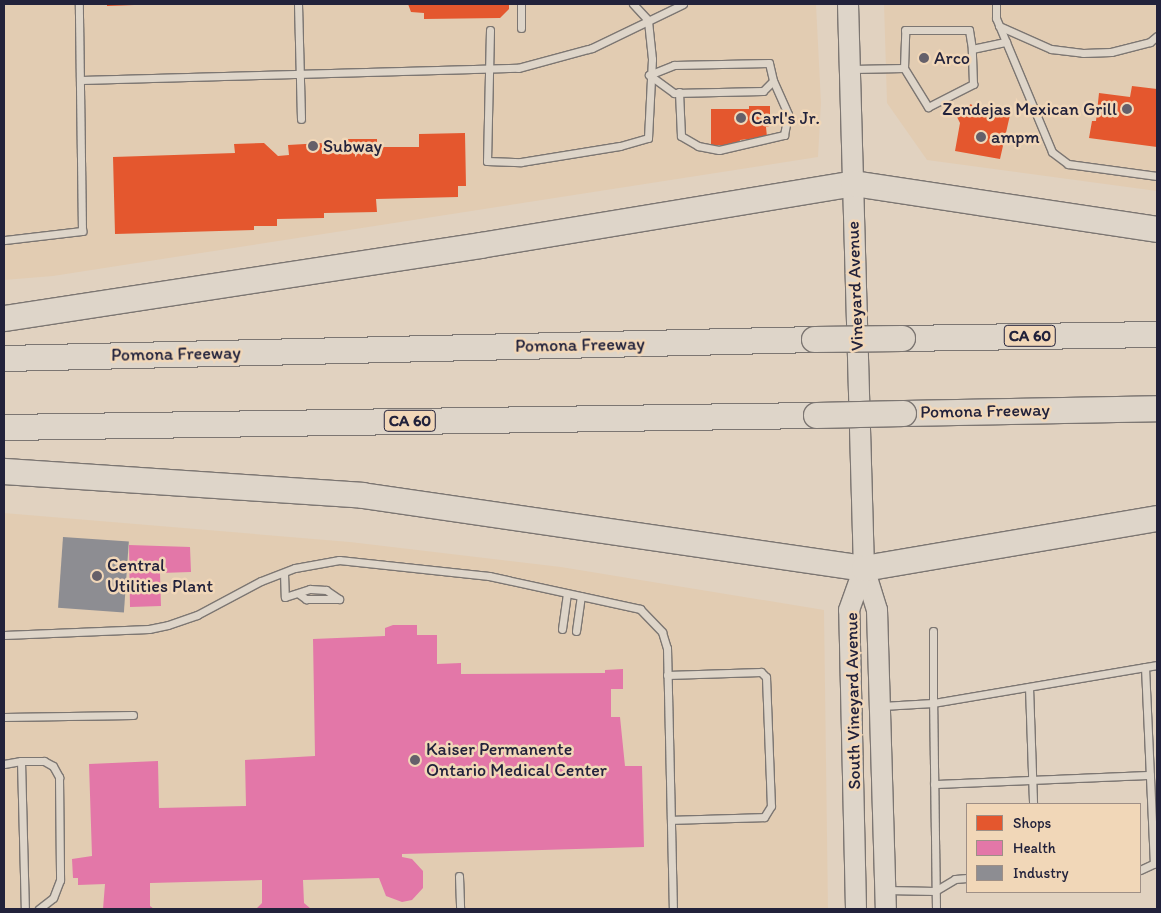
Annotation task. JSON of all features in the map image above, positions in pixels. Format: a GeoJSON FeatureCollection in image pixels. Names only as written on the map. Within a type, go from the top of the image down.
{"type":"FeatureCollection","features":[{"type":"Feature","properties":{"kind":"highway"},"geometry":{"type":"LineString","coordinates":[[4,318],[480,245],[853,183],[1157,229]]}},
{"type":"Feature","properties":{"kind":"highway","name":"Pomona Freeway"},"geometry":{"type":"LineString","coordinates":[[4,358],[814,339],[1157,334]]}},
{"type":"Feature","properties":{"kind":"highway","name":"Pomona Freeway"},"geometry":{"type":"LineString","coordinates":[[4,427],[1157,408]]}},
{"type":"Feature","properties":{"kind":"highway"},"geometry":{"type":"LineString","coordinates":[[4,471],[362,495],[864,568],[1157,518]]}},
{"type":"Feature","properties":{"kind":"main road","name":"Vineyard Avenue"},"geometry":{"type":"LineString","coordinates":[[848,4],[864,568]]}},
{"type":"Feature","properties":{"kind":"main road","name":"South Vineyard Avenue"},"geometry":{"type":"LineString","coordinates":[[864,568],[877,610],[886,900]]}},
{"type":"Feature","properties":{"kind":"main road","name":"South Vineyard Avenue"},"geometry":{"type":"LineString","coordinates":[[856,909],[849,610],[864,568]]}},
{"type":"Feature","properties":{"kind":"lane"},"geometry":{"type":"LineString","coordinates":[[4,240],[82,231],[79,4]]}},
{"type":"Feature","properties":{"kind":"lane"},"geometry":{"type":"LineString","coordinates":[[298,4],[301,119]]}},
{"type":"Feature","properties":{"kind":"lane"},"geometry":{"type":"LineString","coordinates":[[521,4],[522,28]]}},
{"type":"Feature","properties":{"kind":"lane"},"geometry":{"type":"LineString","coordinates":[[490,30],[487,161],[521,162],[648,138],[649,75],[652,59],[648,20],[633,4]]}},
{"type":"Feature","properties":{"kind":"lane"},"geometry":{"type":"LineString","coordinates":[[81,80],[490,70],[537,65],[562,58],[683,4]]}},
{"type":"Feature","properties":{"kind":"lane"},"geometry":{"type":"LineString","coordinates":[[996,4],[999,26],[1052,152],[1068,164],[1157,176]]}},
{"type":"Feature","properties":{"kind":"lane"},"geometry":{"type":"LineString","coordinates":[[999,26],[1051,48],[1083,53],[1111,52],[1150,42],[1157,36]]}},
{"type":"Feature","properties":{"kind":"lane"},"geometry":{"type":"LineString","coordinates":[[905,30],[969,30],[972,48],[973,84],[928,107],[904,68],[905,30]]}},
{"type":"Feature","properties":{"kind":"lane"},"geometry":{"type":"LineString","coordinates":[[972,48],[1006,42]]}},
{"type":"Feature","properties":{"kind":"lane"},"geometry":{"type":"LineString","coordinates":[[649,75],[674,65],[769,63],[773,81],[788,114],[784,135],[719,150],[698,146],[681,136],[679,92]]}},
{"type":"Feature","properties":{"kind":"lane"},"geometry":{"type":"LineString","coordinates":[[850,69],[904,68]]}},
{"type":"Feature","properties":{"kind":"lane"},"geometry":{"type":"LineString","coordinates":[[649,75],[674,93],[763,91],[773,81]]}},
{"type":"Feature","properties":{"kind":"lane"},"geometry":{"type":"LineString","coordinates":[[4,636],[149,629],[168,625],[197,615],[261,581],[284,572],[339,560],[365,560],[489,576],[640,609],[651,618],[662,632],[666,648],[673,909]]}},
{"type":"Feature","properties":{"kind":"lane"},"geometry":{"type":"LineString","coordinates":[[284,572],[285,596],[299,594]]}},
{"type":"Feature","properties":{"kind":"lane"},"geometry":{"type":"LineString","coordinates":[[562,629],[567,593]]}},
{"type":"Feature","properties":{"kind":"lane"},"geometry":{"type":"LineString","coordinates":[[576,631],[581,596]]}},
{"type":"Feature","properties":{"kind":"lane"},"geometry":{"type":"LineString","coordinates":[[933,631],[932,704],[936,909]]}},
{"type":"Feature","properties":{"kind":"lane"},"geometry":{"type":"LineString","coordinates":[[880,706],[932,704],[1157,665]]}},
{"type":"Feature","properties":{"kind":"lane"},"geometry":{"type":"LineString","coordinates":[[1141,870],[1156,863],[1144,667]]}},
{"type":"Feature","properties":{"kind":"lane"},"geometry":{"type":"LineString","coordinates":[[667,675],[761,672],[766,677],[771,806],[764,817],[671,820]]}},
{"type":"Feature","properties":{"kind":"lane"},"geometry":{"type":"LineString","coordinates":[[1030,687],[1033,803]]}},
{"type":"Feature","properties":{"kind":"lane"},"geometry":{"type":"LineString","coordinates":[[4,717],[133,716]]}},
{"type":"Feature","properties":{"kind":"lane"},"geometry":{"type":"LineString","coordinates":[[21,761],[25,909]]}},
{"type":"Feature","properties":{"kind":"lane"},"geometry":{"type":"LineString","coordinates":[[4,764],[21,761],[44,761],[53,766],[59,776],[60,880],[53,898],[40,909]]}},
{"type":"Feature","properties":{"kind":"lane"},"geometry":{"type":"LineString","coordinates":[[934,784],[1150,775]]}},
{"type":"Feature","properties":{"kind":"lane"},"geometry":{"type":"LineString","coordinates":[[460,876],[460,909]]}},
{"type":"Feature","properties":{"kind":"lane"},"geometry":{"type":"LineString","coordinates":[[886,900],[935,892],[955,879],[966,878]]}},
{"type":"Feature","properties":{"kind":"shaded area"},"geometry":{"type":"Polygon","coordinates":[[[4,4],[816,4],[821,103],[818,157],[53,276],[4,280],[4,4]]]}},
{"type":"Feature","properties":{"kind":"shaded area"},"geometry":{"type":"Polygon","coordinates":[[[884,4],[1157,4],[1157,191],[927,160],[887,103],[884,4]]]}},
{"type":"Feature","properties":{"kind":"shaded area","name":"Kaiser Permanente Ontario Medical Center"},"geometry":{"type":"Polygon","coordinates":[[[4,513],[350,542],[561,567],[824,610],[828,909],[4,909],[4,513]]]}},
{"type":"Feature","properties":{"kind":"building: Shops"},"geometry":{"type":"Polygon","coordinates":[[[107,4],[134,4],[134,5],[107,6],[107,4]]]}},
{"type":"Feature","properties":{"kind":"building: Shops"},"geometry":{"type":"Polygon","coordinates":[[[408,4],[509,4],[509,9],[500,18],[424,19],[424,13],[411,12],[408,4]]]}},
{"type":"Feature","properties":{"kind":"building: Shops","name":"Zendejas Mexican Grill"},"geometry":{"type":"Polygon","coordinates":[[[1132,86],[1157,89],[1157,147],[1089,138],[1092,121],[1096,121],[1099,93],[1130,97],[1132,86]]]}},
{"type":"Feature","properties":{"kind":"building: Shops","name":"ampm"},"geometry":{"type":"Polygon","coordinates":[[[971,104],[976,110],[1010,115],[1000,159],[955,151],[960,123],[956,115],[971,104]]]}},
{"type":"Feature","properties":{"kind":"building: Shops","name":"Carl's Jr."},"geometry":{"type":"Polygon","coordinates":[[[749,106],[770,106],[770,126],[766,127],[767,137],[740,140],[739,145],[711,145],[711,109],[749,109],[749,106]]]}},
{"type":"Feature","properties":{"kind":"building: Shops"},"geometry":{"type":"Polygon","coordinates":[[[465,133],[466,186],[458,186],[458,197],[376,199],[377,212],[324,213],[324,218],[277,219],[277,226],[254,226],[254,230],[115,234],[113,157],[235,153],[234,144],[264,143],[278,156],[289,155],[288,145],[322,143],[322,154],[335,152],[346,139],[377,139],[377,147],[419,147],[419,134],[465,133]]]}},
{"type":"Feature","properties":{"kind":"building: Health"},"geometry":{"type":"Polygon","coordinates":[[[129,545],[190,547],[191,572],[160,573],[161,606],[130,607],[129,545]]]}},
{"type":"Feature","properties":{"kind":"building: Health"},"geometry":{"type":"Polygon","coordinates":[[[393,625],[417,625],[417,635],[437,635],[437,664],[461,663],[461,674],[605,673],[605,670],[623,669],[623,689],[611,689],[611,717],[620,717],[625,766],[642,766],[644,847],[402,854],[402,857],[412,859],[423,871],[423,888],[412,900],[402,902],[386,896],[379,878],[303,880],[304,903],[311,909],[256,909],[262,903],[262,880],[150,883],[150,906],[154,909],[103,909],[105,884],[78,885],[78,878],[73,878],[72,859],[92,856],[89,764],[158,761],[159,808],[246,806],[245,760],[315,756],[313,639],[385,636],[385,628],[393,625]]]}},
{"type":"Feature","properties":{"kind":"building: Industry","name":"Central Utilities Plant"},"geometry":{"type":"Polygon","coordinates":[[[63,537],[129,542],[124,612],[58,608],[63,537]]]}},
{"type":"Feature","properties":{"kind":"place","name":"Arco"},"geometry":{"type":"Point","coordinates":[924,58]}},
{"type":"Feature","properties":{"kind":"place","name":"Zendejas Mexican Grill"},"geometry":{"type":"Point","coordinates":[1127,109]}},
{"type":"Feature","properties":{"kind":"place","name":"Carl's Jr."},"geometry":{"type":"Point","coordinates":[741,118]}},
{"type":"Feature","properties":{"kind":"place","name":"ampm"},"geometry":{"type":"Point","coordinates":[981,137]}},
{"type":"Feature","properties":{"kind":"place","name":"Subway"},"geometry":{"type":"Point","coordinates":[313,146]}},
{"type":"Feature","properties":{"kind":"place","name":"Central Utilities Plant"},"geometry":{"type":"Point","coordinates":[97,576]}},
{"type":"Feature","properties":{"kind":"place","name":"Kaiser Permanente Ontario Medical Center"},"geometry":{"type":"Point","coordinates":[415,760]}}]}
